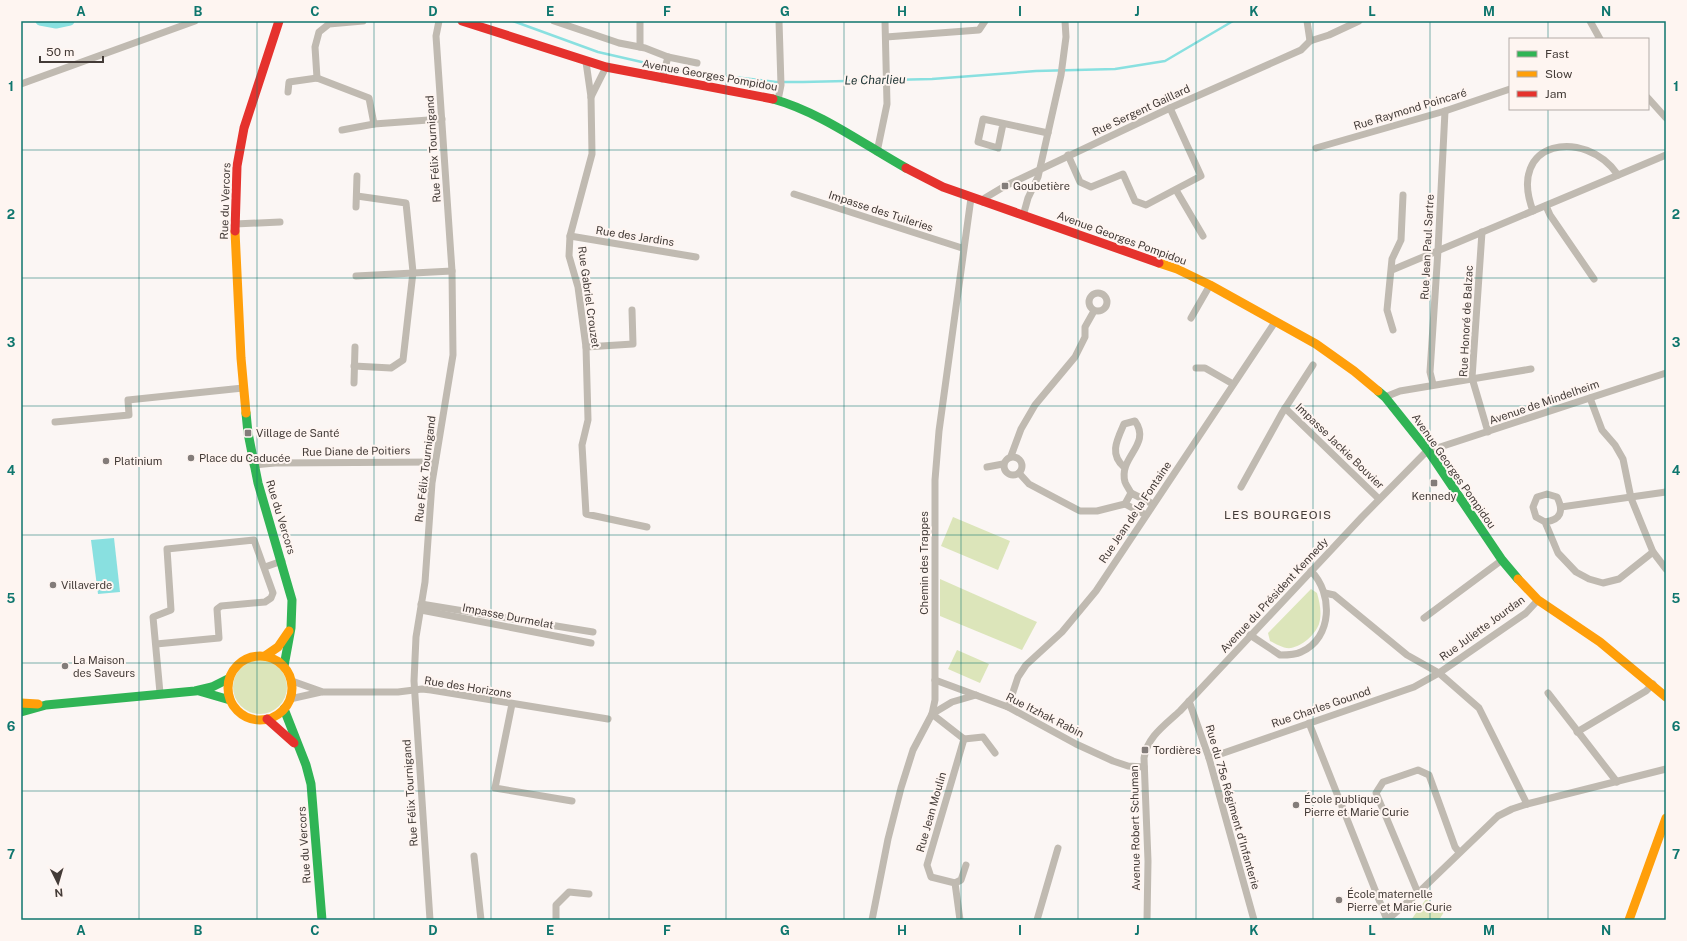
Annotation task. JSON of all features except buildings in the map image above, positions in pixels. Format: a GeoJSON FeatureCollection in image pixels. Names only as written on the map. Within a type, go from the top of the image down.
{"type":"FeatureCollection","features":[{"type":"Feature","properties":{"kind":"street"},"geometry":{"type":"LineString","coordinates":[[21,84],[195,21]]}},
{"type":"Feature","properties":{"kind":"street","name":"Rue du Vercors"},"geometry":{"type":"LineString","coordinates":[[279,21],[244,128],[237,166],[235,224],[243,388],[253,465],[282,561],[292,600],[291,628],[284,666]]}},
{"type":"Feature","properties":{"kind":"street"},"geometry":{"type":"LineString","coordinates":[[317,78],[315,47],[319,32],[329,24],[363,21]]}},
{"type":"Feature","properties":{"kind":"street","name":"Rue Félix Tournigand"},"geometry":{"type":"LineString","coordinates":[[430,920],[414,690],[416,637],[421,607],[434,462],[453,355],[452,271],[436,36],[439,21]]}},
{"type":"Feature","properties":{"kind":"street","name":"Avenue Georges Pompidou"},"geometry":{"type":"LineString","coordinates":[[462,21],[586,62],[606,67],[663,75],[778,100],[808,112],[920,175],[970,198],[1177,269],[1210,285],[1316,344],[1354,371],[1385,397],[1429,452],[1502,560],[1538,600],[1600,642],[1666,696]]}},
{"type":"Feature","properties":{"kind":"street"},"geometry":{"type":"LineString","coordinates":[[554,21],[619,43],[640,47],[667,60],[697,63]]}},
{"type":"Feature","properties":{"kind":"street"},"geometry":{"type":"LineString","coordinates":[[640,21],[640,47]]}},
{"type":"Feature","properties":{"kind":"street"},"geometry":{"type":"LineString","coordinates":[[778,100],[781,81],[779,21]]}},
{"type":"Feature","properties":{"kind":"street"},"geometry":{"type":"LineString","coordinates":[[877,152],[886,104],[885,21]]}},
{"type":"Feature","properties":{"kind":"street"},"geometry":{"type":"LineString","coordinates":[[886,37],[979,30],[985,21]]}},
{"type":"Feature","properties":{"kind":"street"},"geometry":{"type":"LineString","coordinates":[[1023,216],[1028,198],[1036,184],[1061,74],[1066,36],[1065,21]]}},
{"type":"Feature","properties":{"kind":"street"},"geometry":{"type":"LineString","coordinates":[[1307,21],[1310,41]]}},
{"type":"Feature","properties":{"kind":"street","name":"Rue Sergent Gaillard"},"geometry":{"type":"LineString","coordinates":[[983,202],[985,198],[996,190],[1170,108],[1301,50],[1310,41],[1329,35],[1359,21]]}},
{"type":"Feature","properties":{"kind":"street"},"geometry":{"type":"LineString","coordinates":[[1590,21],[1599,38]]}},
{"type":"Feature","properties":{"kind":"street"},"geometry":{"type":"LineString","coordinates":[[663,75],[667,60]]}},
{"type":"Feature","properties":{"kind":"street","name":"Rue Gabriel Crouzet"},"geometry":{"type":"LineString","coordinates":[[586,62],[591,97],[592,154],[570,236],[569,256],[578,287],[586,347],[588,420],[582,445],[586,514],[646,526]]}},
{"type":"Feature","properties":{"kind":"street","name":"Rue Gabriel Crouzet"},"geometry":{"type":"LineString","coordinates":[[591,97],[606,67]]}},
{"type":"Feature","properties":{"kind":"street"},"geometry":{"type":"LineString","coordinates":[[288,92],[289,82],[317,78],[370,98],[374,124]]}},
{"type":"Feature","properties":{"kind":"street","name":"Rue Raymond Poincaré"},"geometry":{"type":"LineString","coordinates":[[1316,148],[1445,111],[1509,89]]}},
{"type":"Feature","properties":{"kind":"street"},"geometry":{"type":"LineString","coordinates":[[1649,99],[1666,118]]}},
{"type":"Feature","properties":{"kind":"street"},"geometry":{"type":"LineString","coordinates":[[1068,156],[1080,182],[1092,188],[1123,174],[1135,201],[1146,205],[1202,176],[1170,108]]}},
{"type":"Feature","properties":{"kind":"street","name":"Rue Jean Paul Sartre"},"geometry":{"type":"LineString","coordinates":[[1433,384],[1430,372],[1445,111]]}},
{"type":"Feature","properties":{"kind":"street"},"geometry":{"type":"LineString","coordinates":[[342,130],[374,124],[442,118]]}},
{"type":"Feature","properties":{"kind":"street"},"geometry":{"type":"LineString","coordinates":[[1003,124],[998,148],[978,142],[983,119],[1048,133]]}},
{"type":"Feature","properties":{"kind":"street"},"geometry":{"type":"LineString","coordinates":[[1533,211],[1526,184],[1527,174],[1530,164],[1543,152],[1562,147],[1596,153],[1606,161],[1618,175]]}},
{"type":"Feature","properties":{"kind":"street"},"geometry":{"type":"LineString","coordinates":[[1392,270],[1666,155]]}},
{"type":"Feature","properties":{"kind":"street"},"geometry":{"type":"LineString","coordinates":[[356,176],[356,207]]}},
{"type":"Feature","properties":{"kind":"street"},"geometry":{"type":"LineString","coordinates":[[1176,190],[1203,236]]}},
{"type":"Feature","properties":{"kind":"street","name":"Impasse des Tuileries"},"geometry":{"type":"LineString","coordinates":[[794,194],[962,248]]}},
{"type":"Feature","properties":{"kind":"street"},"geometry":{"type":"LineString","coordinates":[[1393,330],[1387,310],[1392,259],[1402,240],[1403,195]]}},
{"type":"Feature","properties":{"kind":"street"},"geometry":{"type":"LineString","coordinates":[[354,366],[391,368],[403,360],[413,272],[406,203],[357,196]]}},
{"type":"Feature","properties":{"kind":"street","name":"Chemin des Trappes"},"geometry":{"type":"LineString","coordinates":[[872,920],[900,788],[913,750],[932,714],[935,680],[935,480],[938,431],[970,198]]}},
{"type":"Feature","properties":{"kind":"street"},"geometry":{"type":"LineString","coordinates":[[1546,206],[1550,215],[1594,279]]}},
{"type":"Feature","properties":{"kind":"street"},"geometry":{"type":"LineString","coordinates":[[235,224],[280,222]]}},
{"type":"Feature","properties":{"kind":"street","name":"Rue Honoré de Balzac"},"geometry":{"type":"LineString","coordinates":[[1482,232],[1472,378],[1488,432]]}},
{"type":"Feature","properties":{"kind":"street","name":"Rue des Jardins"},"geometry":{"type":"LineString","coordinates":[[570,236],[696,257]]}},
{"type":"Feature","properties":{"kind":"street"},"geometry":{"type":"LineString","coordinates":[[356,276],[452,271]]}},
{"type":"Feature","properties":{"kind":"street"},"geometry":{"type":"LineString","coordinates":[[1191,318],[1210,285]]}},
{"type":"Feature","properties":{"kind":"street"},"geometry":{"type":"LineString","coordinates":[[586,347],[633,344],[632,310]]}},
{"type":"Feature","properties":{"kind":"street"},"geometry":{"type":"LineString","coordinates":[[1011,456],[1020,459],[1022,467],[1019,473],[1012,476],[1005,472],[1003,464],[1006,459],[1011,456],[1021,430],[1034,405],[1075,357],[1085,337],[1085,327],[1094,310]]}},
{"type":"Feature","properties":{"kind":"street","name":"Rue Jean de la Fontaine"},"geometry":{"type":"LineString","coordinates":[[1008,707],[1018,676],[1026,665],[1062,632],[1096,591],[1233,384],[1276,322]]}},
{"type":"Feature","properties":{"kind":"street"},"geometry":{"type":"LineString","coordinates":[[354,383],[355,347]]}},
{"type":"Feature","properties":{"kind":"street","name":"Impasse Jackie Bouvier"},"geometry":{"type":"LineString","coordinates":[[1241,487],[1285,408],[1313,365]]}},
{"type":"Feature","properties":{"kind":"street"},"geometry":{"type":"LineString","coordinates":[[1196,368],[1205,368],[1233,384]]}},
{"type":"Feature","properties":{"kind":"street"},"geometry":{"type":"LineString","coordinates":[[1385,397],[1400,390],[1531,369]]}},
{"type":"Feature","properties":{"kind":"street","name":"Avenue de Mindelheim"},"geometry":{"type":"LineString","coordinates":[[1429,452],[1666,372]]}},
{"type":"Feature","properties":{"kind":"street"},"geometry":{"type":"LineString","coordinates":[[55,422],[129,415],[128,400],[243,388]]}},
{"type":"Feature","properties":{"kind":"street"},"geometry":{"type":"LineString","coordinates":[[1590,398],[1602,430],[1615,445],[1623,459],[1631,498],[1653,552],[1666,569]]}},
{"type":"Feature","properties":{"kind":"street","name":"Impasse Jackie Bouvier"},"geometry":{"type":"LineString","coordinates":[[1285,408],[1379,499]]}},
{"type":"Feature","properties":{"kind":"street"},"geometry":{"type":"LineString","coordinates":[[1124,467],[1118,462],[1115,444],[1124,424],[1135,421],[1140,428],[1140,439],[1124,467],[1125,481],[1131,493],[1153,504]]}},
{"type":"Feature","properties":{"kind":"street","name":"Avenue du Président Kennedy"},"geometry":{"type":"LineString","coordinates":[[1152,737],[1189,701],[1379,499],[1419,458],[1429,452]]}},
{"type":"Feature","properties":{"kind":"street","name":"Rue Diane de Poitiers"},"geometry":{"type":"LineString","coordinates":[[253,465],[275,463],[434,462]]}},
{"type":"Feature","properties":{"kind":"street"},"geometry":{"type":"LineString","coordinates":[[987,467],[1003,464]]}},
{"type":"Feature","properties":{"kind":"street"},"geometry":{"type":"LineString","coordinates":[[1019,473],[1029,484],[1080,511],[1096,511],[1125,504],[1146,516]]}},
{"type":"Feature","properties":{"kind":"street"},"geometry":{"type":"LineString","coordinates":[[1561,507],[1666,492]]}},
{"type":"Feature","properties":{"kind":"street"},"geometry":{"type":"LineString","coordinates":[[1125,504],[1131,493]]}},
{"type":"Feature","properties":{"kind":"street"},"geometry":{"type":"LineString","coordinates":[[1545,522],[1553,521],[1559,515],[1561,507],[1557,497],[1547,494],[1538,497],[1533,507],[1536,516],[1545,522],[1558,553],[1576,572],[1589,579],[1603,583],[1619,579],[1653,552]]}},
{"type":"Feature","properties":{"kind":"street"},"geometry":{"type":"LineString","coordinates":[[156,644],[219,638],[216,609],[221,606],[265,602],[271,598],[273,593],[254,540],[167,549],[171,610],[154,617],[156,644],[160,693]]}},
{"type":"Feature","properties":{"kind":"street"},"geometry":{"type":"LineString","coordinates":[[1424,618],[1502,560]]}},
{"type":"Feature","properties":{"kind":"street"},"geometry":{"type":"LineString","coordinates":[[264,567],[282,561]]}},
{"type":"Feature","properties":{"kind":"street"},"geometry":{"type":"LineString","coordinates":[[1250,635],[1280,655],[1301,652],[1319,638],[1326,621],[1325,593],[1317,577],[1311,571]]}},
{"type":"Feature","properties":{"kind":"street"},"geometry":{"type":"LineString","coordinates":[[1325,593],[1334,595],[1408,655],[1439,673],[1479,708],[1527,804]]}},
{"type":"Feature","properties":{"kind":"street","name":"Rue Juliette Jourdan"},"geometry":{"type":"LineString","coordinates":[[1439,673],[1526,613],[1538,600]]}},
{"type":"Feature","properties":{"kind":"street"},"geometry":{"type":"LineString","coordinates":[[421,607],[593,632]]}},
{"type":"Feature","properties":{"kind":"street","name":"Impasse Durmelat"},"geometry":{"type":"LineString","coordinates":[[421,607],[591,643]]}},
{"type":"Feature","properties":{"kind":"street"},"geometry":{"type":"LineString","coordinates":[[265,656],[278,647],[291,628]]}},
{"type":"Feature","properties":{"kind":"street"},"geometry":{"type":"LineString","coordinates":[[265,656],[278,661],[284,666],[292,681],[290,699],[284,709],[267,719],[252,719],[239,712],[230,700],[227,686],[228,679],[236,665],[242,660],[250,657],[265,656]]}},
{"type":"Feature","properties":{"kind":"street","name":"Rue Charles Gounod"},"geometry":{"type":"LineString","coordinates":[[1209,758],[1414,687],[1439,673]]}},
{"type":"Feature","properties":{"kind":"street"},"geometry":{"type":"LineString","coordinates":[[21,712],[46,705],[195,690],[212,687],[228,679]]}},
{"type":"Feature","properties":{"kind":"street","name":"Rue Itzhak Rabin"},"geometry":{"type":"LineString","coordinates":[[935,680],[1008,707],[1076,744],[1113,760],[1128,766],[1144,767]]}},
{"type":"Feature","properties":{"kind":"street","name":"Rue des Horizons"},"geometry":{"type":"LineString","coordinates":[[292,681],[324,692]]}},
{"type":"Feature","properties":{"kind":"street"},"geometry":{"type":"LineString","coordinates":[[1577,732],[1646,691],[1652,684]]}},
{"type":"Feature","properties":{"kind":"street"},"geometry":{"type":"LineString","coordinates":[[195,690],[230,700]]}},
{"type":"Feature","properties":{"kind":"street","name":"Rue des Horizons"},"geometry":{"type":"LineString","coordinates":[[290,699],[324,692],[398,692],[431,690],[608,719]]}},
{"type":"Feature","properties":{"kind":"street"},"geometry":{"type":"LineString","coordinates":[[1548,693],[1617,782]]}},
{"type":"Feature","properties":{"kind":"street"},"geometry":{"type":"LineString","coordinates":[[976,695],[952,702],[932,714],[964,739],[983,737],[995,754]]}},
{"type":"Feature","properties":{"kind":"street","name":"Rue du 75e Régiment d'Infanterie"},"geometry":{"type":"LineString","coordinates":[[1189,701],[1209,758],[1254,920]]}},
{"type":"Feature","properties":{"kind":"street"},"geometry":{"type":"LineString","coordinates":[[21,702],[46,705]]}},
{"type":"Feature","properties":{"kind":"street"},"geometry":{"type":"LineString","coordinates":[[512,704],[495,788],[572,801]]}},
{"type":"Feature","properties":{"kind":"street","name":"Rue du Vercors"},"geometry":{"type":"LineString","coordinates":[[284,709],[312,784],[322,920]]}},
{"type":"Feature","properties":{"kind":"street","name":"Rue du Vercors"},"geometry":{"type":"LineString","coordinates":[[267,719],[282,731],[297,747]]}},
{"type":"Feature","properties":{"kind":"street"},"geometry":{"type":"LineString","coordinates":[[1309,723],[1387,920],[1418,893],[1498,816],[1527,804],[1666,769]]}},
{"type":"Feature","properties":{"kind":"street","name":"Avenue Robert Schuman"},"geometry":{"type":"LineString","coordinates":[[1147,920],[1148,861],[1144,767],[1145,750],[1152,737]]}},
{"type":"Feature","properties":{"kind":"street","name":"Rue Jean Moulin"},"geometry":{"type":"LineString","coordinates":[[955,883],[931,877],[927,865],[964,739]]}},
{"type":"Feature","properties":{"kind":"street"},"geometry":{"type":"LineString","coordinates":[[1418,893],[1376,793],[1383,782],[1418,770],[1429,775],[1455,847],[1459,852]]}},
{"type":"Feature","properties":{"kind":"street"},"geometry":{"type":"LineString","coordinates":[[1629,920],[1666,818]]}},
{"type":"Feature","properties":{"kind":"street"},"geometry":{"type":"LineString","coordinates":[[1037,920],[1058,848]]}},
{"type":"Feature","properties":{"kind":"street"},"geometry":{"type":"LineString","coordinates":[[474,856],[481,920]]}},
{"type":"Feature","properties":{"kind":"street"},"geometry":{"type":"LineString","coordinates":[[960,920],[955,883],[961,880],[966,865]]}},
{"type":"Feature","properties":{"kind":"street"},"geometry":{"type":"LineString","coordinates":[[556,920],[556,905],[569,892],[589,894]]}},
{"type":"Feature","properties":{"kind":"green space"},"geometry":{"type":"Polygon","coordinates":[[[953,517],[1010,541],[998,570],[941,546],[953,517]]]}},
{"type":"Feature","properties":{"kind":"green space"},"geometry":{"type":"Polygon","coordinates":[[[940,579],[1037,622],[1022,650],[940,616],[940,579]]]}},
{"type":"Feature","properties":{"kind":"green space"},"geometry":{"type":"Polygon","coordinates":[[[1311,589],[1317,593],[1320,616],[1319,624],[1311,636],[1304,642],[1291,648],[1283,647],[1270,641],[1268,633],[1311,589]]]}},
{"type":"Feature","properties":{"kind":"green space"},"geometry":{"type":"Polygon","coordinates":[[[957,650],[989,664],[980,683],[948,669],[957,650]]]}},
{"type":"Feature","properties":{"kind":"green space"},"geometry":{"type":"Polygon","coordinates":[[[260,660],[270,662],[279,668],[285,677],[287,687],[285,697],[279,706],[270,712],[260,714],[250,712],[241,706],[235,697],[233,687],[235,677],[241,668],[250,662],[260,660]]]}},
{"type":"Feature","properties":{"kind":"green space"},"geometry":{"type":"Polygon","coordinates":[[[1426,899],[1444,912],[1439,920],[1411,920],[1426,899]]]}},
{"type":"Feature","properties":{"kind":"water"},"geometry":{"type":"Polygon","coordinates":[[[114,538],[120,592],[98,594],[91,540],[114,538]]]}},
{"type":"Feature","properties":{"kind":"waterway"},"geometry":{"type":"LineString","coordinates":[[40,21],[56,24],[70,21]]}},
{"type":"Feature","properties":{"kind":"waterway","name":"Le Charlieu"},"geometry":{"type":"LineString","coordinates":[[513,21],[598,52],[681,71],[776,82],[932,79],[1036,71],[1115,69],[1165,61],[1233,21]]}},
{"type":"Feature","properties":{"kind":"traffic: fast"},"geometry":{"type":"LineString","coordinates":[[773,99],[808,112],[824,120],[906,168]]}},
{"type":"Feature","properties":{"kind":"traffic: fast"},"geometry":{"type":"LineString","coordinates":[[1378,391],[1385,397],[1429,452],[1502,560],[1518,579]]}},
{"type":"Feature","properties":{"kind":"traffic: fast"},"geometry":{"type":"LineString","coordinates":[[246,413],[248,433],[258,483],[292,600],[291,628],[284,666]]}},
{"type":"Feature","properties":{"kind":"traffic: fast"},"geometry":{"type":"LineString","coordinates":[[21,712],[46,705],[195,691],[212,687],[228,679]]}},
{"type":"Feature","properties":{"kind":"traffic: fast"},"geometry":{"type":"LineString","coordinates":[[199,691],[230,700]]}},
{"type":"Feature","properties":{"kind":"traffic: fast"},"geometry":{"type":"LineString","coordinates":[[284,709],[306,765],[311,784],[322,920]]}},
{"type":"Feature","properties":{"kind":"traffic: slow"},"geometry":{"type":"LineString","coordinates":[[235,231],[241,358],[246,413]]}},
{"type":"Feature","properties":{"kind":"traffic: slow"},"geometry":{"type":"LineString","coordinates":[[1159,263],[1177,269],[1210,285],[1316,344],[1354,371],[1378,391]]}},
{"type":"Feature","properties":{"kind":"traffic: slow"},"geometry":{"type":"LineString","coordinates":[[1518,579],[1538,600],[1600,642],[1666,697]]}},
{"type":"Feature","properties":{"kind":"traffic: slow"},"geometry":{"type":"LineString","coordinates":[[265,656],[278,647],[289,631]]}},
{"type":"Feature","properties":{"kind":"traffic: slow"},"geometry":{"type":"LineString","coordinates":[[254,656],[266,656],[283,665],[290,676],[292,688],[290,700],[283,711],[266,720],[254,720],[242,715],[233,706],[228,694],[228,682],[233,670],[242,661],[254,656]]}},
{"type":"Feature","properties":{"kind":"traffic: slow"},"geometry":{"type":"LineString","coordinates":[[21,703],[38,704]]}},
{"type":"Feature","properties":{"kind":"traffic: slow"},"geometry":{"type":"LineString","coordinates":[[1629,920],[1666,818]]}},
{"type":"Feature","properties":{"kind":"traffic: jam"},"geometry":{"type":"LineString","coordinates":[[235,231],[237,166],[244,128],[279,21]]}},
{"type":"Feature","properties":{"kind":"traffic: jam"},"geometry":{"type":"LineString","coordinates":[[462,21],[606,67],[773,99]]}},
{"type":"Feature","properties":{"kind":"traffic: jam"},"geometry":{"type":"LineString","coordinates":[[906,168],[943,187],[1159,263]]}},
{"type":"Feature","properties":{"kind":"traffic: jam"},"geometry":{"type":"LineString","coordinates":[[267,719],[294,743]]}},
{"type":"Feature","properties":{"kind":"place","name":"Goubetière"},"geometry":{"type":"Point","coordinates":[1005,186]}},
{"type":"Feature","properties":{"kind":"place","name":"Village de Santé"},"geometry":{"type":"Point","coordinates":[248,433]}},
{"type":"Feature","properties":{"kind":"place","name":"Place du Caducée"},"geometry":{"type":"Point","coordinates":[191,458]}},
{"type":"Feature","properties":{"kind":"place","name":"Platinium"},"geometry":{"type":"Point","coordinates":[106,461]}},
{"type":"Feature","properties":{"kind":"place","name":"Kennedy"},"geometry":{"type":"Point","coordinates":[1434,483]}},
{"type":"Feature","properties":{"kind":"place","name":"Villaverde"},"geometry":{"type":"Point","coordinates":[53,585]}},
{"type":"Feature","properties":{"kind":"place","name":"La Maison des Saveurs"},"geometry":{"type":"Point","coordinates":[65,666]}},
{"type":"Feature","properties":{"kind":"place","name":"Tordières"},"geometry":{"type":"Point","coordinates":[1145,750]}},
{"type":"Feature","properties":{"kind":"place","name":"École publique Pierre et Marie Curie"},"geometry":{"type":"Point","coordinates":[1296,805]}},
{"type":"Feature","properties":{"kind":"place","name":"École maternelle Pierre et Marie Curie"},"geometry":{"type":"Point","coordinates":[1339,900]}},
{"type":"Feature","properties":{"kind":"district","name":"LES BOURGEOIS"},"geometry":{"type":"Point","coordinates":[1278,515]}}]}
